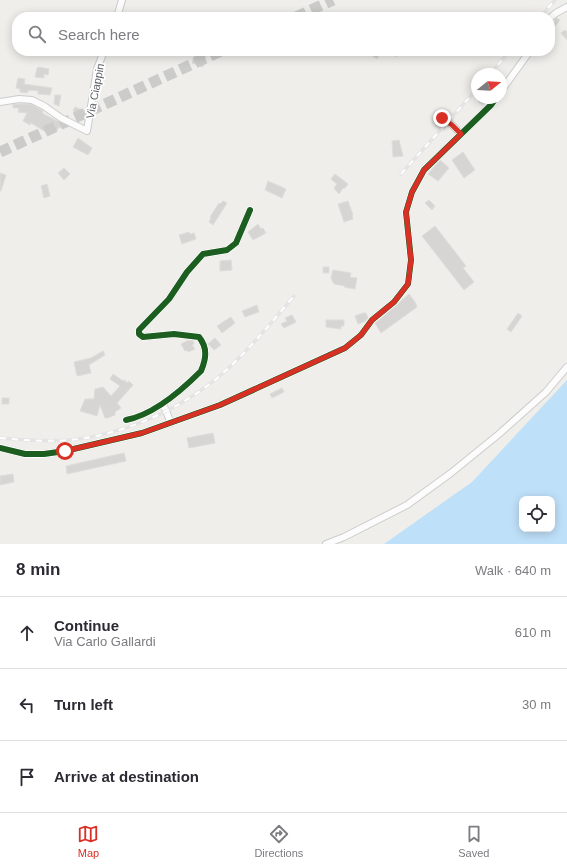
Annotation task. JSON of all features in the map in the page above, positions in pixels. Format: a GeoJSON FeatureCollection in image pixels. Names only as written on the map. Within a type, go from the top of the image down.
{"type":"FeatureCollection","features":[{"type":"Feature","properties":{"kind":"street"},"geometry":{"type":"LineString","coordinates":[[118,12],[122,0]]}},
{"type":"Feature","properties":{"kind":"street"},"geometry":{"type":"LineString","coordinates":[[555,14],[567,7]]}},
{"type":"Feature","properties":{"kind":"street","name":"Via Ciappin"},"geometry":{"type":"LineString","coordinates":[[0,102],[19,99],[32,100],[44,106],[61,118],[87,131],[97,69],[102,56]]}},
{"type":"Feature","properties":{"kind":"street"},"geometry":{"type":"LineString","coordinates":[[507,83],[526,56]]}},
{"type":"Feature","properties":{"kind":"street"},"geometry":{"type":"LineString","coordinates":[[0,448],[25,454],[44,454],[65,451],[142,433],[220,405],[345,348],[361,335],[372,320],[394,302],[408,284],[411,260],[406,212],[412,192],[424,170],[492,104]]}},
{"type":"Feature","properties":{"kind":"street"},"geometry":{"type":"LineString","coordinates":[[442,118],[461,134]]}},
{"type":"Feature","properties":{"kind":"street"},"geometry":{"type":"LineString","coordinates":[[126,420],[141,415],[162,404],[201,371],[205,356],[205,345],[198,336],[174,334],[143,337],[139,334],[139,330],[169,299],[187,272],[203,254],[227,250],[236,243],[250,210]]}},
{"type":"Feature","properties":{"kind":"street"},"geometry":{"type":"LineString","coordinates":[[326,544],[344,537],[407,505],[451,473],[499,434],[546,392],[567,367]]}},
{"type":"Feature","properties":{"kind":"street"},"geometry":{"type":"LineString","coordinates":[[162,404],[171,423]]}},
{"type":"Feature","properties":{"kind":"water"},"geometry":{"type":"Polygon","coordinates":[[[567,380],[567,544],[384,544],[472,482],[567,380]]]}},
{"type":"Feature","properties":{"kind":"building"},"geometry":{"type":"Polygon","coordinates":[[[557,18],[560,20],[555,27],[555,20],[557,18]]]}},
{"type":"Feature","properties":{"kind":"building"},"geometry":{"type":"Polygon","coordinates":[[[565,30],[567,32],[567,40],[561,33],[565,30]]]}},
{"type":"Feature","properties":{"kind":"building"},"geometry":{"type":"Polygon","coordinates":[[[194,56],[206,56],[203,67],[192,63],[194,56]]]}},
{"type":"Feature","properties":{"kind":"building"},"geometry":{"type":"Polygon","coordinates":[[[372,56],[379,56],[377,59],[372,56]]]}},
{"type":"Feature","properties":{"kind":"building"},"geometry":{"type":"Polygon","coordinates":[[[37,68],[49,69],[48,75],[44,74],[44,78],[35,77],[37,68]]]}},
{"type":"Feature","properties":{"kind":"building"},"geometry":{"type":"Polygon","coordinates":[[[18,78],[25,79],[24,84],[52,88],[50,95],[38,94],[38,91],[29,90],[27,93],[20,92],[20,89],[16,88],[18,78]]]}},
{"type":"Feature","properties":{"kind":"building"},"geometry":{"type":"Polygon","coordinates":[[[55,95],[61,95],[59,106],[54,104],[55,95]]]}},
{"type":"Feature","properties":{"kind":"building"},"geometry":{"type":"Polygon","coordinates":[[[13,104],[31,104],[42,110],[42,113],[63,124],[56,132],[52,130],[49,134],[31,123],[30,125],[23,121],[27,113],[18,112],[19,108],[13,108],[13,104]]]}},
{"type":"Feature","properties":{"kind":"building"},"geometry":{"type":"Polygon","coordinates":[[[75,107],[85,111],[84,115],[73,111],[75,107]]]}},
{"type":"Feature","properties":{"kind":"building"},"geometry":{"type":"Polygon","coordinates":[[[78,138],[92,148],[88,155],[73,147],[78,138]]]}},
{"type":"Feature","properties":{"kind":"building"},"geometry":{"type":"Polygon","coordinates":[[[399,140],[403,156],[393,157],[392,141],[399,140]]]}},
{"type":"Feature","properties":{"kind":"building"},"geometry":{"type":"Polygon","coordinates":[[[463,152],[475,170],[464,178],[452,160],[463,152]]]}},
{"type":"Feature","properties":{"kind":"building"},"geometry":{"type":"Polygon","coordinates":[[[440,160],[449,168],[438,181],[428,174],[440,160]]]}},
{"type":"Feature","properties":{"kind":"building"},"geometry":{"type":"Polygon","coordinates":[[[64,168],[70,174],[64,180],[58,173],[64,168]]]}},
{"type":"Feature","properties":{"kind":"building"},"geometry":{"type":"Polygon","coordinates":[[[0,173],[6,175],[1,191],[0,191],[0,173]]]}},
{"type":"Feature","properties":{"kind":"building"},"geometry":{"type":"Polygon","coordinates":[[[335,174],[348,184],[339,194],[334,188],[337,184],[331,179],[335,174]]]}},
{"type":"Feature","properties":{"kind":"building"},"geometry":{"type":"Polygon","coordinates":[[[268,181],[286,189],[282,198],[265,190],[268,181]]]}},
{"type":"Feature","properties":{"kind":"building"},"geometry":{"type":"Polygon","coordinates":[[[47,184],[50,196],[44,198],[41,186],[47,184]]]}},
{"type":"Feature","properties":{"kind":"building"},"geometry":{"type":"Polygon","coordinates":[[[429,200],[435,206],[432,210],[425,203],[429,200]]]}},
{"type":"Feature","properties":{"kind":"building"},"geometry":{"type":"Polygon","coordinates":[[[223,201],[227,203],[213,225],[209,222],[210,217],[219,203],[220,204],[223,201]]]}},
{"type":"Feature","properties":{"kind":"building"},"geometry":{"type":"Polygon","coordinates":[[[348,201],[353,219],[344,222],[338,204],[348,201]]]}},
{"type":"Feature","properties":{"kind":"building"},"geometry":{"type":"Polygon","coordinates":[[[258,224],[266,233],[253,240],[248,232],[258,224]]]}},
{"type":"Feature","properties":{"kind":"building"},"geometry":{"type":"Polygon","coordinates":[[[435,226],[466,266],[463,268],[474,282],[464,290],[422,236],[435,226]]]}},
{"type":"Feature","properties":{"kind":"building"},"geometry":{"type":"Polygon","coordinates":[[[189,232],[190,234],[194,233],[196,239],[182,244],[179,235],[189,232]]]}},
{"type":"Feature","properties":{"kind":"building"},"geometry":{"type":"Polygon","coordinates":[[[231,260],[232,270],[220,271],[220,261],[231,260]]]}},
{"type":"Feature","properties":{"kind":"building"},"geometry":{"type":"Polygon","coordinates":[[[323,267],[329,267],[329,273],[323,273],[323,267]]]}},
{"type":"Feature","properties":{"kind":"building"},"geometry":{"type":"Polygon","coordinates":[[[333,270],[351,273],[350,277],[357,278],[355,289],[334,284],[331,278],[333,270]]]}},
{"type":"Feature","properties":{"kind":"building"},"geometry":{"type":"Polygon","coordinates":[[[409,294],[417,307],[381,333],[375,323],[409,294]]]}},
{"type":"Feature","properties":{"kind":"building"},"geometry":{"type":"Polygon","coordinates":[[[257,305],[259,312],[245,317],[242,311],[257,305]]]}},
{"type":"Feature","properties":{"kind":"building"},"geometry":{"type":"Polygon","coordinates":[[[366,313],[368,318],[366,321],[358,324],[355,316],[366,313]]]}},
{"type":"Feature","properties":{"kind":"building"},"geometry":{"type":"Polygon","coordinates":[[[518,313],[522,316],[511,332],[507,329],[518,313]]]}},
{"type":"Feature","properties":{"kind":"building"},"geometry":{"type":"Polygon","coordinates":[[[292,315],[296,322],[284,328],[281,324],[287,321],[285,318],[292,315]]]}},
{"type":"Feature","properties":{"kind":"building"},"geometry":{"type":"Polygon","coordinates":[[[231,317],[235,323],[222,333],[217,326],[231,317]]]}},
{"type":"Feature","properties":{"kind":"building"},"geometry":{"type":"Polygon","coordinates":[[[326,320],[344,320],[344,326],[341,326],[341,329],[326,327],[326,320]]]}},
{"type":"Feature","properties":{"kind":"building"},"geometry":{"type":"Polygon","coordinates":[[[215,338],[221,345],[214,350],[208,344],[215,338]]]}},
{"type":"Feature","properties":{"kind":"building"},"geometry":{"type":"Polygon","coordinates":[[[189,340],[193,341],[194,344],[192,345],[195,349],[188,352],[187,350],[185,351],[181,344],[189,340]]]}},
{"type":"Feature","properties":{"kind":"building"},"geometry":{"type":"Polygon","coordinates":[[[103,351],[105,355],[89,365],[91,373],[77,376],[74,362],[91,358],[103,351]]]}},
{"type":"Feature","properties":{"kind":"building"},"geometry":{"type":"Polygon","coordinates":[[[113,374],[123,381],[124,380],[128,383],[129,381],[133,385],[117,403],[121,408],[115,412],[115,415],[105,418],[100,405],[97,416],[80,411],[85,399],[94,399],[95,389],[103,387],[111,396],[120,386],[110,379],[113,374]]]}},
{"type":"Feature","properties":{"kind":"building"},"geometry":{"type":"Polygon","coordinates":[[[282,388],[284,392],[272,398],[270,394],[282,388]]]}},
{"type":"Feature","properties":{"kind":"building"},"geometry":{"type":"Polygon","coordinates":[[[2,398],[9,398],[9,404],[2,404],[2,398]]]}},
{"type":"Feature","properties":{"kind":"building"},"geometry":{"type":"Polygon","coordinates":[[[213,433],[215,443],[189,448],[187,438],[213,433]]]}},
{"type":"Feature","properties":{"kind":"building"},"geometry":{"type":"Polygon","coordinates":[[[124,453],[126,461],[67,474],[66,466],[124,453]]]}},
{"type":"Feature","properties":{"kind":"building"},"geometry":{"type":"Polygon","coordinates":[[[13,474],[14,482],[0,485],[0,476],[13,474]]]}},
{"type":"Feature","properties":{"kind":"tunnel"},"geometry":{"type":"LineString","coordinates":[[307,12],[333,0]]}},
{"type":"Feature","properties":{"kind":"tunnel"},"geometry":{"type":"LineString","coordinates":[[0,152],[210,56]]}},
{"type":"Feature","properties":{"kind":"railway"},"geometry":{"type":"LineString","coordinates":[[544,12],[555,0]]}},
{"type":"Feature","properties":{"kind":"railway"},"geometry":{"type":"LineString","coordinates":[[495,68],[506,56]]}},
{"type":"Feature","properties":{"kind":"railway"},"geometry":{"type":"LineString","coordinates":[[401,174],[471,96]]}},
{"type":"Feature","properties":{"kind":"railway"},"geometry":{"type":"LineString","coordinates":[[0,438],[53,441],[90,437],[131,426],[170,409],[206,387],[232,365],[294,296]]}},
{"type":"Feature","properties":{"kind":"cycle path"},"geometry":{"type":"LineString","coordinates":[[0,448],[25,454],[44,454],[65,451],[142,433],[220,405],[345,348],[361,335],[372,320],[394,302],[408,284],[411,260],[406,212],[412,192],[424,170],[492,104]]}},
{"type":"Feature","properties":{"kind":"cycle path"},"geometry":{"type":"LineString","coordinates":[[126,420],[146,413],[157,407],[176,394],[201,371],[204,362],[205,349],[199,337],[174,334],[143,337],[139,334],[139,330],[169,299],[187,272],[203,254],[227,250],[236,243],[250,210]]}},
{"type":"Feature","properties":{"kind":"route"},"geometry":{"type":"LineString","coordinates":[[65,451],[142,433],[220,405],[345,348],[361,335],[372,320],[394,302],[408,284],[411,260],[406,212],[412,192],[424,170],[461,134],[444,118],[442,118]]}}]}
